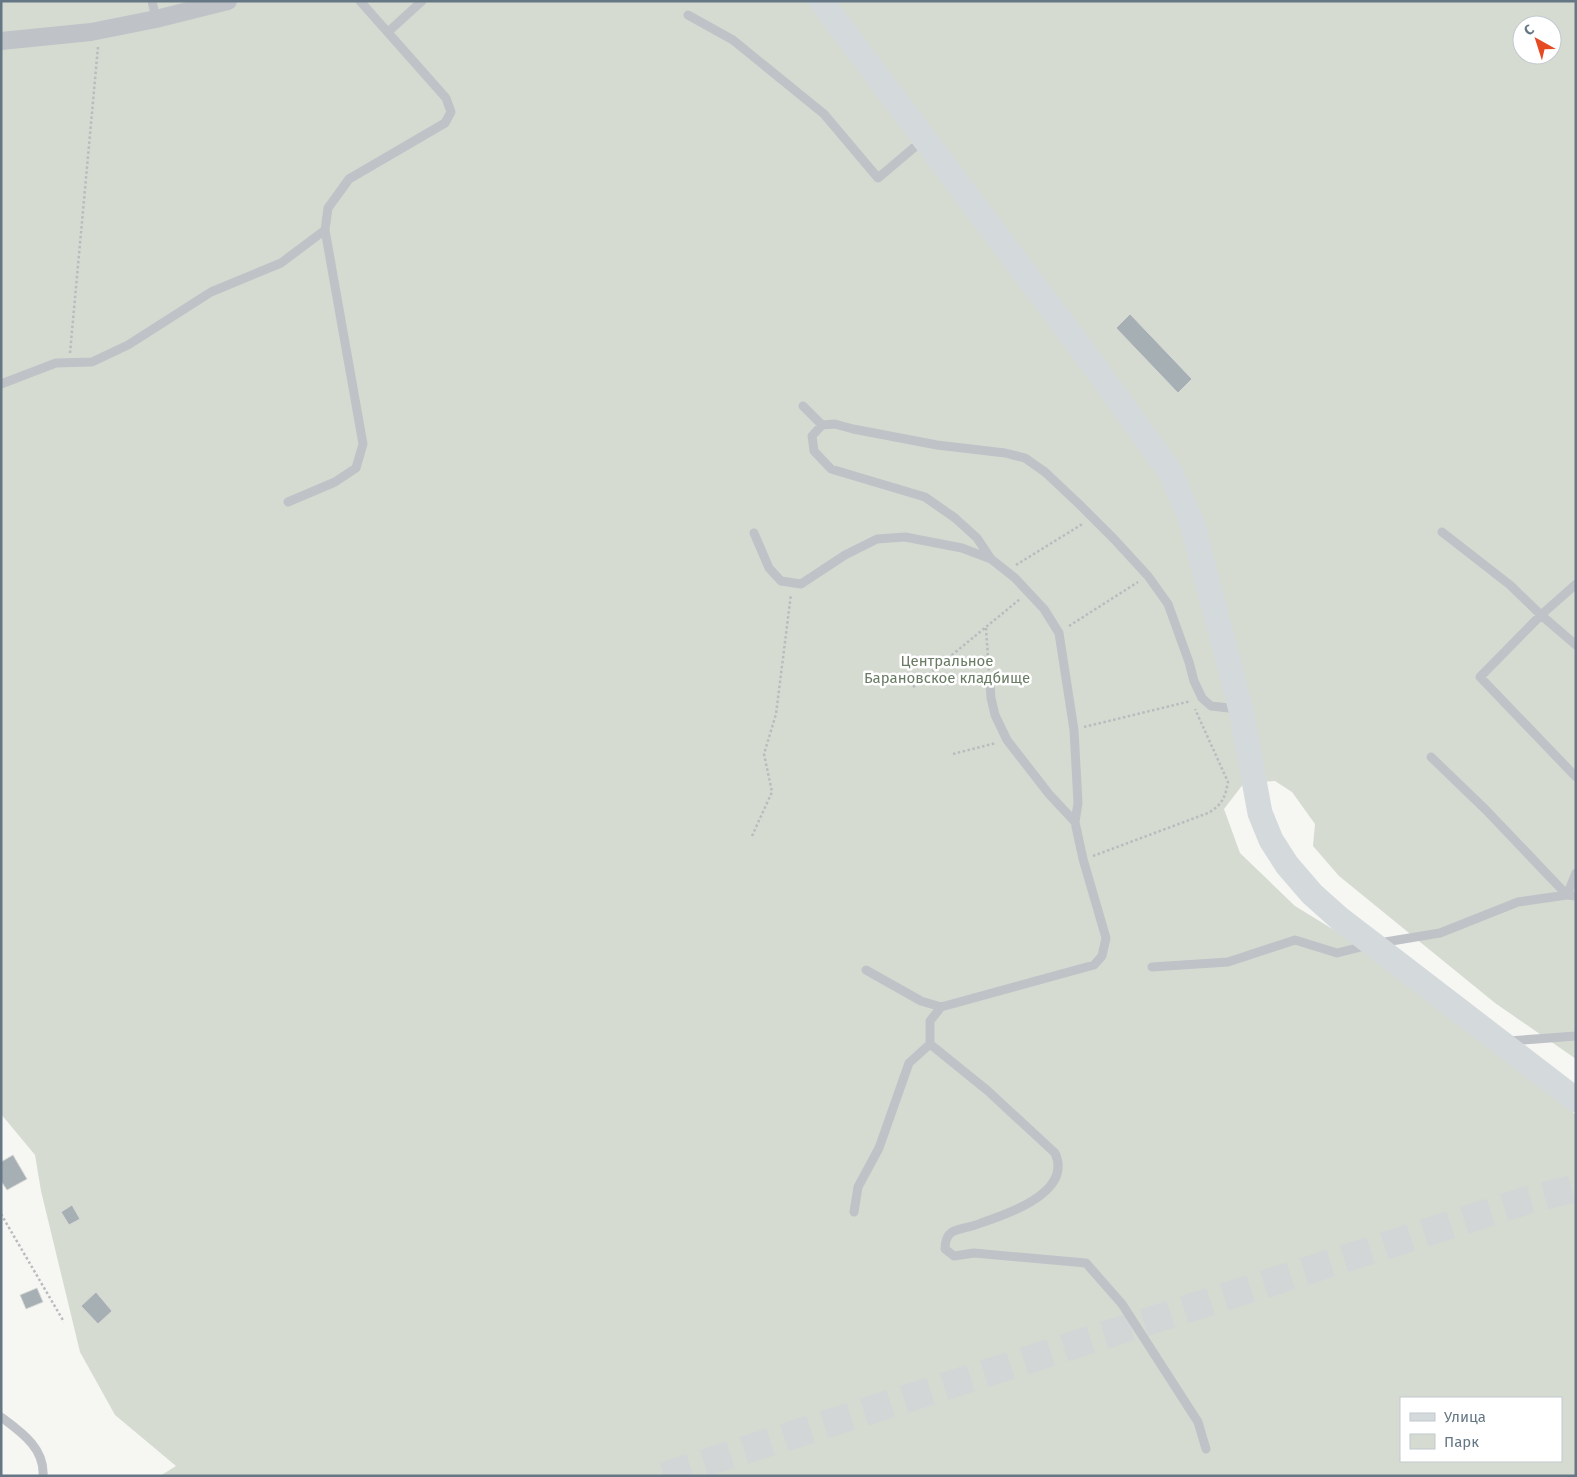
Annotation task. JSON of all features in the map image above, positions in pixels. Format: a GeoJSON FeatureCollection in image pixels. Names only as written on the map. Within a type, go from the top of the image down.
{"type":"FeatureCollection","features":[{"type":"Feature","properties":{"kind":"street"},"geometry":{"type":"LineString","coordinates":[[1,41],[100,30],[156,19],[228,1]]}},
{"type":"Feature","properties":{"kind":"street"},"geometry":{"type":"LineString","coordinates":[[821,1],[1084,352],[1170,473],[1192,523],[1241,710],[1260,813],[1270,840],[1287,865],[1312,894],[1340,919],[1576,1100]]}},
{"type":"Feature","properties":{"kind":"lane"},"geometry":{"type":"LineString","coordinates":[[152,1],[156,19]]}},
{"type":"Feature","properties":{"kind":"lane"},"geometry":{"type":"LineString","coordinates":[[288,502],[334,482],[356,468],[363,444],[325,230],[328,208],[348,179],[445,123],[451,112],[446,98],[360,1]]}},
{"type":"Feature","properties":{"kind":"lane"},"geometry":{"type":"LineString","coordinates":[[388,32],[422,1]]}},
{"type":"Feature","properties":{"kind":"lane"},"geometry":{"type":"LineString","coordinates":[[688,16],[733,40],[824,114],[878,178],[925,138]]}},
{"type":"Feature","properties":{"kind":"lane"},"geometry":{"type":"LineString","coordinates":[[1,384],[56,363],[92,362],[128,345],[211,292],[281,263],[325,230]]}},
{"type":"Feature","properties":{"kind":"lane"},"geometry":{"type":"LineString","coordinates":[[803,406],[822,425]]}},
{"type":"Feature","properties":{"kind":"lane"},"geometry":{"type":"LineString","coordinates":[[866,970],[921,1002],[942,1007],[1094,965],[1102,956],[1106,938],[1075,822],[1078,803],[1074,730],[1059,633],[1044,609],[1006,571],[991,559],[977,538],[955,518],[925,497],[831,469],[814,451],[812,436],[822,425],[835,424],[937,446],[1005,453],[1025,458],[1045,472],[1092,517],[1148,576],[1168,604],[1194,681],[1202,698],[1211,706],[1241,710]]}},
{"type":"Feature","properties":{"kind":"lane"},"geometry":{"type":"LineString","coordinates":[[1442,532],[1510,585],[1576,645]]}},
{"type":"Feature","properties":{"kind":"lane"},"geometry":{"type":"LineString","coordinates":[[754,534],[769,568],[781,581],[801,584],[845,555],[878,539],[905,537],[962,548],[991,559]]}},
{"type":"Feature","properties":{"kind":"lane"},"geometry":{"type":"LineString","coordinates":[[1576,584],[1541,615],[1480,677],[1576,776]]}},
{"type":"Feature","properties":{"kind":"lane"},"geometry":{"type":"LineString","coordinates":[[990,683],[995,715],[1007,740],[1049,794],[1075,822]]}},
{"type":"Feature","properties":{"kind":"lane"},"geometry":{"type":"LineString","coordinates":[[1431,757],[1571,896]]}},
{"type":"Feature","properties":{"kind":"lane"},"geometry":{"type":"LineString","coordinates":[[1571,896],[1576,873]]}},
{"type":"Feature","properties":{"kind":"lane"},"geometry":{"type":"LineString","coordinates":[[1152,967],[1228,962],[1295,940],[1337,953],[1373,944],[1440,933],[1518,902],[1571,896]]}},
{"type":"Feature","properties":{"kind":"lane"},"geometry":{"type":"LineString","coordinates":[[854,1212],[858,1186],[879,1148],[909,1063],[930,1044],[930,1021],[942,1007]]}},
{"type":"Feature","properties":{"kind":"lane"},"geometry":{"type":"LineString","coordinates":[[1498,1042],[1576,1036]]}},
{"type":"Feature","properties":{"kind":"lane"},"geometry":{"type":"LineString","coordinates":[[930,1044],[988,1091],[1055,1153],[1059,1161],[1057,1177],[1048,1189],[1027,1205],[952,1233],[945,1241],[945,1249],[954,1256],[974,1253],[1086,1264],[1122,1304],[1198,1422],[1206,1449]]}},
{"type":"Feature","properties":{"kind":"lane"},"geometry":{"type":"LineString","coordinates":[[1,1416],[24,1434],[36,1447],[44,1465],[43,1476]]}},
{"type":"Feature","properties":{"kind":"path"},"geometry":{"type":"LineString","coordinates":[[69,362],[100,30]]}},
{"type":"Feature","properties":{"kind":"path"},"geometry":{"type":"LineString","coordinates":[[1006,571],[1092,517]]}},
{"type":"Feature","properties":{"kind":"path"},"geometry":{"type":"LineString","coordinates":[[1059,633],[1148,576]]}},
{"type":"Feature","properties":{"kind":"path"},"geometry":{"type":"LineString","coordinates":[[752,836],[772,792],[764,754],[776,714],[793,583]]}},
{"type":"Feature","properties":{"kind":"path"},"geometry":{"type":"LineString","coordinates":[[913,687],[1028,593]]}},
{"type":"Feature","properties":{"kind":"path"},"geometry":{"type":"LineString","coordinates":[[986,628],[990,683]]}},
{"type":"Feature","properties":{"kind":"path"},"geometry":{"type":"LineString","coordinates":[[1074,730],[1202,698]]}},
{"type":"Feature","properties":{"kind":"path"},"geometry":{"type":"LineString","coordinates":[[1084,860],[1208,813],[1219,807],[1226,794],[1228,782],[1192,700]]}},
{"type":"Feature","properties":{"kind":"path"},"geometry":{"type":"LineString","coordinates":[[953,754],[1007,740]]}},
{"type":"Feature","properties":{"kind":"path"},"geometry":{"type":"LineString","coordinates":[[1,1214],[64,1322]]}},
{"type":"Feature","properties":{"kind":"green space","name":"Центральное Барановское кладбище"},"geometry":{"type":"Polygon","coordinates":[[[1,1],[1576,1],[1576,1059],[1495,1003],[1339,876],[1313,846],[1315,824],[1292,792],[1275,781],[1244,783],[1224,809],[1240,853],[1295,906],[1352,941],[1576,1116],[1576,1476],[160,1476],[176,1466],[115,1415],[80,1352],[41,1191],[35,1155],[1,1114],[1,1]]]}},
{"type":"Feature","properties":{"kind":"building"},"geometry":{"type":"Polygon","coordinates":[[[1130,314],[1192,379],[1178,393],[1116,328],[1130,314]]]}},
{"type":"Feature","properties":{"kind":"building"},"geometry":{"type":"Polygon","coordinates":[[[13,1155],[27,1179],[7,1190],[1,1181],[1,1162],[13,1155]]]}},
{"type":"Feature","properties":{"kind":"building"},"geometry":{"type":"Polygon","coordinates":[[[72,1205],[80,1219],[69,1225],[61,1212],[72,1205]]]}},
{"type":"Feature","properties":{"kind":"building"},"geometry":{"type":"Polygon","coordinates":[[[37,1288],[43,1302],[26,1309],[20,1295],[37,1288]]]}},
{"type":"Feature","properties":{"kind":"building"},"geometry":{"type":"Polygon","coordinates":[[[96,1292],[112,1311],[98,1324],[81,1306],[96,1292]]]}},
{"type":"Feature","properties":{"kind":"tunnel"},"geometry":{"type":"LineString","coordinates":[[664,1476],[1525,1201],[1576,1188]]}}]}
